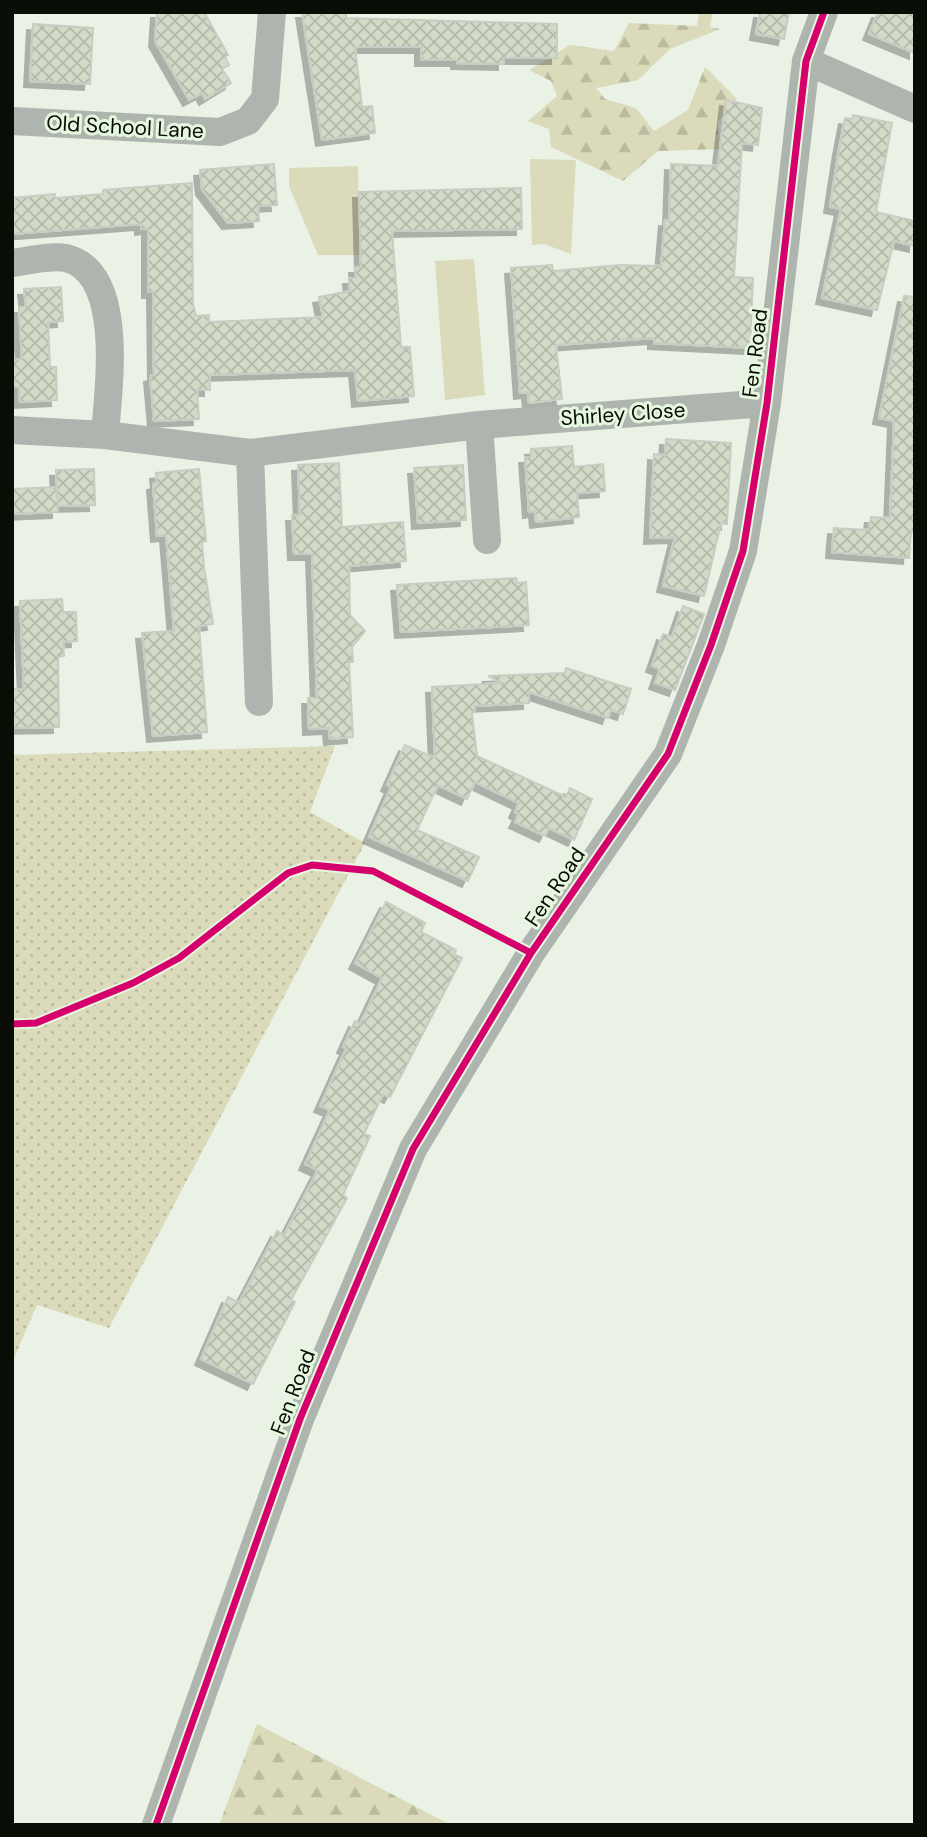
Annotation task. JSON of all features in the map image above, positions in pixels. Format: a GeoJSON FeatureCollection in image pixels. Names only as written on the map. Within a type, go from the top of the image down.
{"type":"FeatureCollection","features":[{"type":"Feature","properties":{"kind":"street","name":"Old School Lane"},"geometry":{"type":"LineString","coordinates":[[12,121],[220,132],[248,121],[265,99],[272,12]]}},
{"type":"Feature","properties":{"kind":"street","name":"Fen Road"},"geometry":{"type":"LineString","coordinates":[[156,1825],[300,1419],[413,1149],[531,953],[668,754],[711,645],[743,551],[767,403],[806,61],[824,12]]}},
{"type":"Feature","properties":{"kind":"street"},"geometry":{"type":"LineString","coordinates":[[806,61],[915,109]]}},
{"type":"Feature","properties":{"kind":"street"},"geometry":{"type":"LineString","coordinates":[[12,263],[64,257],[86,266],[102,289],[111,350],[105,435]]}},
{"type":"Feature","properties":{"kind":"street","name":"Shirley Close"},"geometry":{"type":"LineString","coordinates":[[12,430],[105,435],[250,453],[479,425],[767,403]]}},
{"type":"Feature","properties":{"kind":"street"},"geometry":{"type":"LineString","coordinates":[[479,425],[487,540]]}},
{"type":"Feature","properties":{"kind":"street"},"geometry":{"type":"LineString","coordinates":[[250,453],[259,702]]}},
{"type":"Feature","properties":{"kind":"green space"},"geometry":{"type":"Polygon","coordinates":[[[699,12],[713,12],[710,27],[720,29],[670,49],[638,80],[596,88],[605,99],[636,108],[654,131],[688,110],[705,67],[737,99],[718,122],[719,149],[658,151],[623,181],[551,147],[549,129],[528,121],[557,96],[551,81],[529,70],[570,45],[614,51],[629,23],[697,26],[699,12]]]}},
{"type":"Feature","properties":{"kind":"green space"},"geometry":{"type":"Polygon","coordinates":[[[530,159],[576,160],[571,254],[544,244],[532,245],[530,159]]]}},
{"type":"Feature","properties":{"kind":"green space"},"geometry":{"type":"Polygon","coordinates":[[[358,166],[360,255],[318,255],[289,186],[289,168],[358,166]]]}},
{"type":"Feature","properties":{"kind":"green space"},"geometry":{"type":"Polygon","coordinates":[[[474,259],[485,395],[445,400],[435,261],[474,259]]]}},
{"type":"Feature","properties":{"kind":"green space"},"geometry":{"type":"Polygon","coordinates":[[[335,746],[310,812],[365,843],[109,1328],[37,1305],[12,1363],[12,755],[335,746]]]}},
{"type":"Feature","properties":{"kind":"green space"},"geometry":{"type":"Polygon","coordinates":[[[257,1724],[451,1825],[219,1825],[257,1724]]]}},
{"type":"Feature","properties":{"kind":"building"},"geometry":{"type":"Polygon","coordinates":[[[157,12],[204,12],[228,55],[225,57],[229,65],[222,69],[231,83],[205,99],[202,93],[189,100],[155,41],[157,12]]]}},
{"type":"Feature","properties":{"kind":"building"},"geometry":{"type":"Polygon","coordinates":[[[302,12],[346,12],[346,18],[557,24],[557,58],[504,58],[504,64],[457,63],[457,60],[421,60],[421,47],[355,47],[362,107],[372,106],[375,133],[322,140],[302,12]]]}},
{"type":"Feature","properties":{"kind":"building"},"geometry":{"type":"Polygon","coordinates":[[[760,12],[789,12],[784,39],[756,34],[760,12]]]}},
{"type":"Feature","properties":{"kind":"building"},"geometry":{"type":"Polygon","coordinates":[[[878,12],[915,12],[915,53],[869,34],[878,12]]]}},
{"type":"Feature","properties":{"kind":"building"},"geometry":{"type":"Polygon","coordinates":[[[33,24],[93,28],[90,84],[30,81],[33,24]]]}},
{"type":"Feature","properties":{"kind":"building"},"geometry":{"type":"Polygon","coordinates":[[[726,100],[762,108],[758,145],[742,143],[734,277],[753,278],[750,348],[654,343],[654,338],[556,345],[562,399],[529,403],[528,392],[520,393],[511,268],[552,265],[553,271],[620,265],[661,266],[665,220],[669,221],[671,164],[718,166],[726,100]]]}},
{"type":"Feature","properties":{"kind":"building"},"geometry":{"type":"Polygon","coordinates":[[[853,115],[892,123],[876,212],[915,221],[915,246],[894,241],[877,310],[822,298],[841,209],[830,207],[839,149],[845,118],[852,119],[853,115]]]}},
{"type":"Feature","properties":{"kind":"building"},"geometry":{"type":"Polygon","coordinates":[[[274,164],[277,205],[258,206],[259,221],[228,223],[202,189],[200,170],[274,164]]]}},
{"type":"Feature","properties":{"kind":"building"},"geometry":{"type":"Polygon","coordinates":[[[192,183],[193,304],[196,316],[209,315],[209,322],[323,317],[319,297],[350,291],[349,278],[356,278],[355,267],[361,267],[359,192],[521,188],[522,229],[392,231],[401,347],[410,347],[414,396],[358,401],[355,370],[210,375],[210,390],[197,390],[199,419],[154,421],[150,376],[154,375],[153,292],[148,292],[148,228],[141,229],[141,224],[12,234],[12,198],[55,194],[55,198],[103,194],[103,190],[192,183]]]}},
{"type":"Feature","properties":{"kind":"building"},"geometry":{"type":"Polygon","coordinates":[[[61,287],[63,321],[48,322],[50,367],[56,367],[57,400],[20,402],[19,387],[12,387],[12,360],[22,359],[19,307],[26,307],[24,289],[61,287]]]}},
{"type":"Feature","properties":{"kind":"building"},"geometry":{"type":"Polygon","coordinates":[[[904,296],[915,297],[915,532],[911,531],[909,558],[832,552],[834,528],[869,530],[871,517],[890,518],[894,421],[879,418],[904,296]]]}},
{"type":"Feature","properties":{"kind":"building"},"geometry":{"type":"Polygon","coordinates":[[[666,439],[731,443],[727,524],[721,523],[704,596],[663,586],[675,537],[650,538],[654,454],[665,455],[666,439]]]}},
{"type":"Feature","properties":{"kind":"building"},"geometry":{"type":"Polygon","coordinates":[[[572,446],[574,467],[603,464],[605,491],[577,493],[579,517],[536,522],[535,511],[529,512],[525,457],[531,457],[531,449],[572,446]]]}},
{"type":"Feature","properties":{"kind":"building"},"geometry":{"type":"Polygon","coordinates":[[[339,463],[342,527],[403,522],[406,561],[349,566],[350,615],[365,631],[352,647],[353,662],[349,662],[353,737],[330,739],[329,728],[309,729],[308,698],[317,698],[312,554],[294,554],[292,515],[300,515],[298,465],[339,463]]]}},
{"type":"Feature","properties":{"kind":"building"},"geometry":{"type":"Polygon","coordinates":[[[463,465],[466,520],[418,523],[414,468],[463,465]]]}},
{"type":"Feature","properties":{"kind":"building"},"geometry":{"type":"Polygon","coordinates":[[[94,469],[95,505],[58,506],[58,512],[12,514],[12,489],[56,487],[58,505],[56,470],[94,469]]]}},
{"type":"Feature","properties":{"kind":"building"},"geometry":{"type":"Polygon","coordinates":[[[199,469],[206,541],[202,542],[204,567],[213,624],[199,626],[207,732],[153,736],[142,633],[174,631],[166,535],[157,536],[153,484],[157,483],[156,473],[199,469]]]}},
{"type":"Feature","properties":{"kind":"building"},"geometry":{"type":"Polygon","coordinates":[[[516,578],[517,583],[526,582],[529,625],[401,632],[397,585],[516,578]]]}},
{"type":"Feature","properties":{"kind":"building"},"geometry":{"type":"Polygon","coordinates":[[[62,599],[63,612],[76,612],[77,641],[63,642],[64,656],[58,657],[59,727],[12,728],[12,689],[24,689],[20,601],[62,599]]]}},
{"type":"Feature","properties":{"kind":"building"},"geometry":{"type":"Polygon","coordinates":[[[683,606],[704,614],[675,690],[655,683],[660,669],[652,666],[663,634],[672,637],[683,606]]]}},
{"type":"Feature","properties":{"kind":"building"},"geometry":{"type":"Polygon","coordinates":[[[566,668],[631,689],[623,714],[611,710],[608,718],[529,692],[529,703],[475,706],[475,712],[472,713],[477,756],[566,797],[570,788],[592,799],[574,840],[549,828],[545,836],[515,822],[519,814],[515,812],[519,803],[475,782],[467,799],[438,785],[417,830],[479,857],[468,881],[369,837],[391,787],[387,785],[405,745],[435,758],[432,687],[502,683],[488,676],[565,673],[566,668]]]}},
{"type":"Feature","properties":{"kind":"building"},"geometry":{"type":"Polygon","coordinates":[[[386,902],[425,923],[421,932],[456,950],[454,954],[462,958],[390,1097],[383,1094],[364,1134],[370,1136],[343,1195],[347,1198],[291,1300],[295,1302],[253,1384],[201,1359],[228,1297],[239,1303],[277,1231],[284,1235],[318,1170],[305,1164],[330,1110],[320,1106],[346,1049],[343,1047],[355,1021],[360,1024],[382,978],[355,963],[386,902]]]}},
{"type":"Feature","properties":{"kind":"cycle path"},"geometry":{"type":"LineString","coordinates":[[156,1825],[300,1419],[413,1149],[531,953],[668,754],[711,645],[743,551],[767,403],[806,61],[824,12]]}},
{"type":"Feature","properties":{"kind":"cycle path"},"geometry":{"type":"LineString","coordinates":[[12,1024],[36,1023],[133,983],[179,958],[288,873],[312,865],[373,871],[531,953]]}}]}
